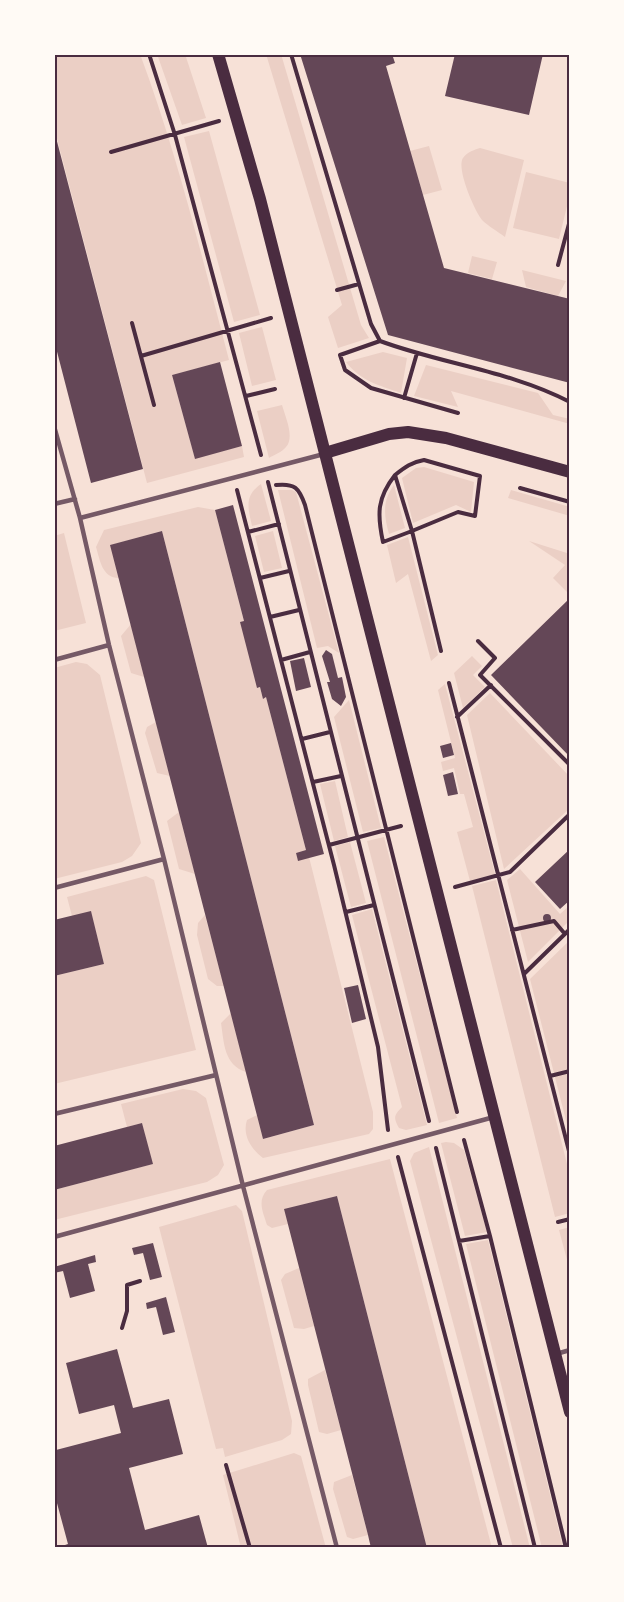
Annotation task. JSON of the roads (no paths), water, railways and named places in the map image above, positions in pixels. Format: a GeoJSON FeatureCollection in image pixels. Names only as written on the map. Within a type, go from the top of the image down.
{"type":"FeatureCollection","features":[{"type":"Feature","properties":{"kind":"main road"},"geometry":{"type":"LineString","coordinates":[[218,54],[237,116],[289,312],[570,1412]]}},
{"type":"Feature","properties":{"kind":"main road"},"geometry":{"type":"LineString","coordinates":[[325,453],[389,434],[427,433],[570,472]]}},
{"type":"Feature","properties":{"kind":"lane"},"geometry":{"type":"LineString","coordinates":[[54,426],[80,518],[108,645],[164,859],[243,1186],[338,1548]]}},
{"type":"Feature","properties":{"kind":"lane"},"geometry":{"type":"LineString","coordinates":[[54,449],[60,447]]}},
{"type":"Feature","properties":{"kind":"lane"},"geometry":{"type":"LineString","coordinates":[[80,518],[325,453]]}},
{"type":"Feature","properties":{"kind":"lane"},"geometry":{"type":"LineString","coordinates":[[54,504],[75,499]]}},
{"type":"Feature","properties":{"kind":"lane"},"geometry":{"type":"LineString","coordinates":[[54,660],[108,645]]}},
{"type":"Feature","properties":{"kind":"lane"},"geometry":{"type":"LineString","coordinates":[[54,888],[164,859]]}},
{"type":"Feature","properties":{"kind":"lane"},"geometry":{"type":"LineString","coordinates":[[54,1114],[216,1075]]}},
{"type":"Feature","properties":{"kind":"lane"},"geometry":{"type":"LineString","coordinates":[[54,1237],[495,1118]]}},
{"type":"Feature","properties":{"kind":"lane"},"geometry":{"type":"LineString","coordinates":[[556,1354],[570,1350]]}}]}
